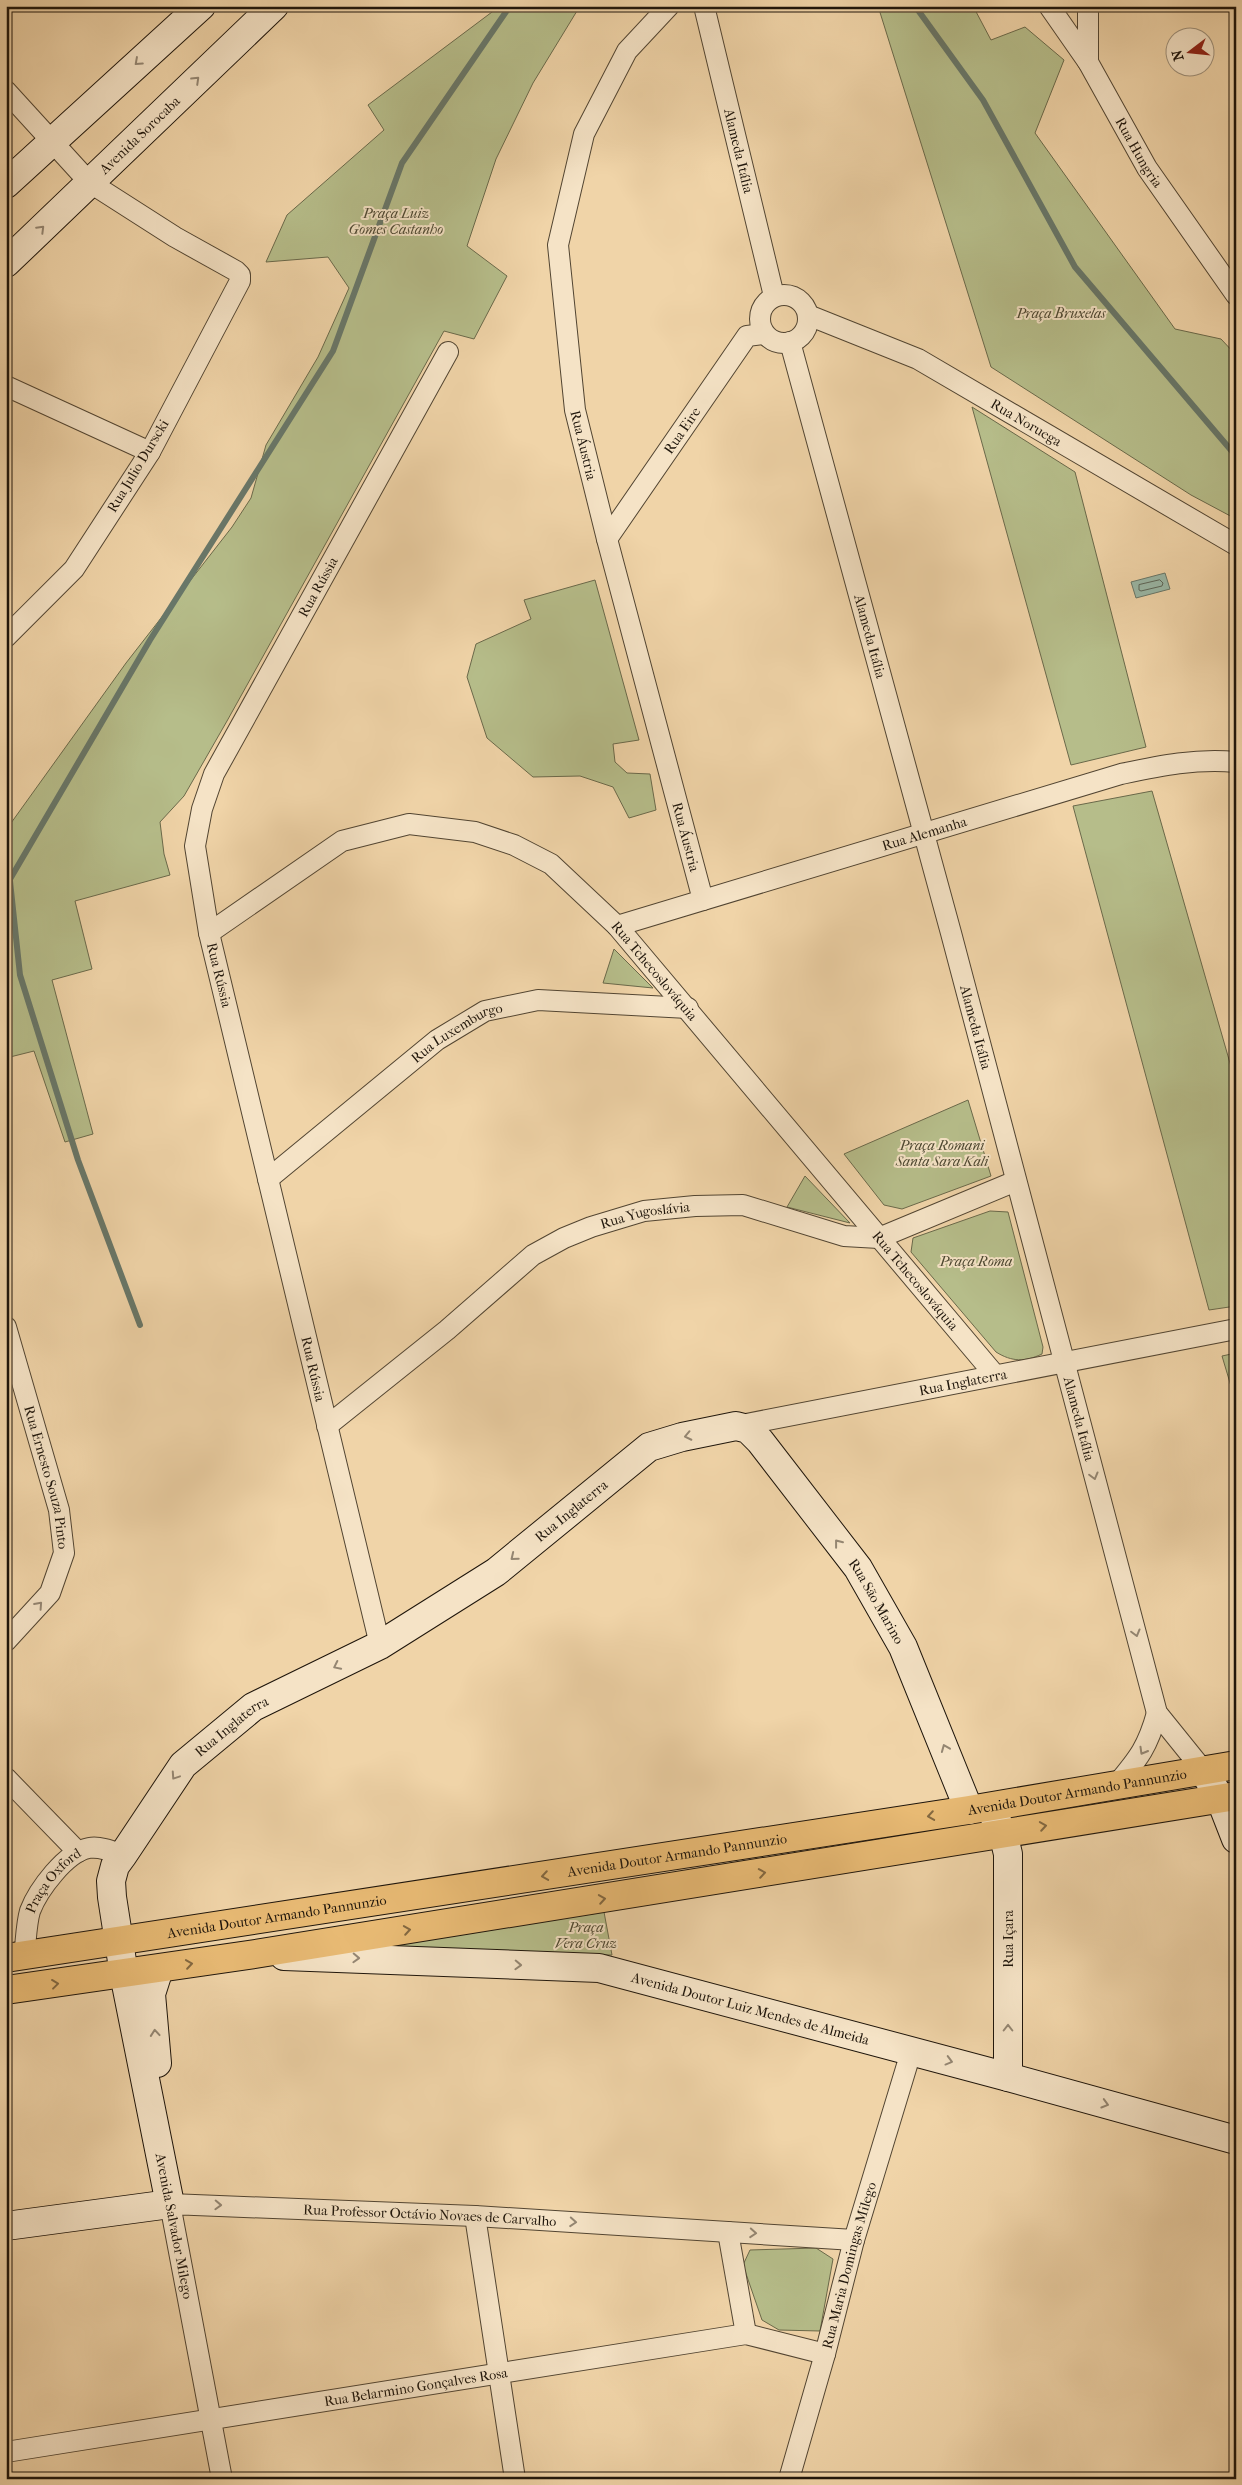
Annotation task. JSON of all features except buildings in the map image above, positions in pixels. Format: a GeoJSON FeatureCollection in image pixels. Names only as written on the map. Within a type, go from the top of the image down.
{"type":"FeatureCollection","features":[{"type":"Feature","properties":{"kind":"main road","name":"Avenida Doutor Armando Pannunzio"},"geometry":{"type":"LineString","coordinates":[[15,1958],[978,1808],[1236,1765]]}},
{"type":"Feature","properties":{"kind":"main road","name":"Avenida Doutor Armando Pannunzio"},"geometry":{"type":"LineString","coordinates":[[6,1990],[255,1954],[1228,1797]]}},
{"type":"Feature","properties":{"kind":"street"},"geometry":{"type":"LineString","coordinates":[[6,184],[51,140],[200,6]]}},
{"type":"Feature","properties":{"kind":"street","name":"Avenida Sorocaba"},"geometry":{"type":"LineString","coordinates":[[6,263],[274,6]]}},
{"type":"Feature","properties":{"kind":"street","name":"Rua Áustria"},"geometry":{"type":"LineString","coordinates":[[669,6],[627,51],[584,134],[558,244],[575,410],[607,539],[704,900]]}},
{"type":"Feature","properties":{"kind":"street","name":"Alameda Itália"},"geometry":{"type":"LineString","coordinates":[[704,6],[774,296]]}},
{"type":"Feature","properties":{"kind":"street","name":"Rua Hungria"},"geometry":{"type":"LineString","coordinates":[[1049,6],[1088,62],[1147,168],[1236,295]]}},
{"type":"Feature","properties":{"kind":"street"},"geometry":{"type":"LineString","coordinates":[[1088,6],[1088,62]]}},
{"type":"Feature","properties":{"kind":"street"},"geometry":{"type":"LineString","coordinates":[[6,92],[89,182]]}},
{"type":"Feature","properties":{"kind":"street","name":"Rua Julio Durscki"},"geometry":{"type":"LineString","coordinates":[[10,628],[74,569],[150,452],[240,281],[240,275],[174,238],[89,182]]}},
{"type":"Feature","properties":{"kind":"street"},"geometry":{"type":"LineString","coordinates":[[781,294],[795,297],[801,302],[808,315],[808,322],[802,335],[790,342],[776,342],[764,334],[761,327],[760,313],[763,306],[774,296],[781,294]]}},
{"type":"Feature","properties":{"kind":"street","name":"Rua Noruega"},"geometry":{"type":"LineString","coordinates":[[808,315],[918,358],[1236,545]]}},
{"type":"Feature","properties":{"kind":"street","name":"Rua Eire"},"geometry":{"type":"LineString","coordinates":[[607,539],[746,336],[764,334]]}},
{"type":"Feature","properties":{"kind":"street","name":"Alameda Itália"},"geometry":{"type":"LineString","coordinates":[[790,342],[1158,1712],[1203,1770]]}},
{"type":"Feature","properties":{"kind":"street","name":"Rua Rússia"},"geometry":{"type":"LineString","coordinates":[[380,1645],[209,933],[195,846],[202,809],[214,774],[448,352]]}},
{"type":"Feature","properties":{"kind":"street"},"geometry":{"type":"LineString","coordinates":[[6,386],[150,452]]}},
{"type":"Feature","properties":{"kind":"street","name":"Rua Alemanha"},"geometry":{"type":"LineString","coordinates":[[617,926],[1121,774],[1169,763],[1216,760],[1236,762]]}},
{"type":"Feature","properties":{"kind":"street","name":"Rua Tchecoslováquia"},"geometry":{"type":"LineString","coordinates":[[209,933],[342,841],[409,824],[475,832],[514,845],[551,864],[617,926],[995,1374]]}},
{"type":"Feature","properties":{"kind":"street","name":"Rua Luxemburgo"},"geometry":{"type":"LineString","coordinates":[[268,1179],[437,1040],[485,1011],[538,1000],[688,1008]]}},
{"type":"Feature","properties":{"kind":"street","name":"Rua Yugoslávia"},"geometry":{"type":"LineString","coordinates":[[327,1426],[447,1330],[533,1255],[564,1238],[591,1227],[644,1211],[695,1206],[743,1205],[844,1236],[879,1238],[1016,1180]]}},
{"type":"Feature","properties":{"kind":"street","name":"Rua Ernesto Souza Pinto"},"geometry":{"type":"LineString","coordinates":[[6,1327],[59,1510],[64,1553],[50,1593],[6,1642]]}},
{"type":"Feature","properties":{"kind":"street","name":"Rua Inglaterra"},"geometry":{"type":"LineString","coordinates":[[124,1974],[118,1943],[111,1881],[115,1866],[183,1765],[254,1707],[380,1645],[496,1572],[649,1447],[682,1437],[736,1426],[995,1374],[1236,1329]]}},
{"type":"Feature","properties":{"kind":"street","name":"Rua São Marino"},"geometry":{"type":"LineString","coordinates":[[736,1426],[748,1429],[760,1441],[858,1568],[903,1648],[978,1808]]}},
{"type":"Feature","properties":{"kind":"street"},"geometry":{"type":"LineString","coordinates":[[1117,1784],[1138,1760],[1150,1738],[1158,1712]]}},
{"type":"Feature","properties":{"kind":"street"},"geometry":{"type":"LineString","coordinates":[[1203,1770],[1228,1797],[1236,1839]]}},
{"type":"Feature","properties":{"kind":"street"},"geometry":{"type":"LineString","coordinates":[[6,1778],[78,1852]]}},
{"type":"Feature","properties":{"kind":"street","name":"Rua Içara"},"geometry":{"type":"LineString","coordinates":[[978,1808],[996,1817],[1003,1833],[1008,1854],[1008,2077]]}},
{"type":"Feature","properties":{"kind":"street","name":"Praça Oxford"},"geometry":{"type":"LineString","coordinates":[[15,1958],[38,1894],[57,1871],[78,1852],[90,1848],[123,1855]]}},
{"type":"Feature","properties":{"kind":"street","name":"Avenida Doutor Luiz Mendes de Almeida"},"geometry":{"type":"LineString","coordinates":[[255,1954],[599,1968],[1236,2140]]}},
{"type":"Feature","properties":{"kind":"street"},"geometry":{"type":"LineString","coordinates":[[159,1969],[151,1994],[170,2204]]}},
{"type":"Feature","properties":{"kind":"street","name":"Avenida Salvador Milego"},"geometry":{"type":"LineString","coordinates":[[124,1974],[222,2479]]}},
{"type":"Feature","properties":{"kind":"street","name":"Rua Maria Domingas Milego"},"geometry":{"type":"LineString","coordinates":[[789,2479],[825,2354],[854,2240],[912,2052]]}},
{"type":"Feature","properties":{"kind":"street","name":"Rua Professor Octávio Novaes de Carvalho"},"geometry":{"type":"LineString","coordinates":[[6,2226],[170,2204],[475,2216],[854,2240]]}},
{"type":"Feature","properties":{"kind":"street"},"geometry":{"type":"LineString","coordinates":[[475,2216],[515,2479]]}},
{"type":"Feature","properties":{"kind":"street"},"geometry":{"type":"LineString","coordinates":[[728,2232],[746,2334]]}},
{"type":"Feature","properties":{"kind":"street","name":"Rua Belarmino Gonçalves Rosa"},"geometry":{"type":"LineString","coordinates":[[6,2452],[746,2334],[825,2354]]}},
{"type":"Feature","properties":{"kind":"green space","name":"Praça Luiz Gomes Castanho"},"geometry":{"type":"Polygon","coordinates":[[[500,6],[580,6],[533,83],[496,159],[467,246],[507,276],[474,339],[444,331],[184,796],[160,822],[164,854],[170,875],[75,901],[92,969],[52,980],[93,1134],[65,1142],[34,1051],[6,1058],[6,830],[126,663],[232,527],[251,498],[266,445],[318,357],[349,288],[328,257],[266,262],[287,215],[384,130],[368,105],[500,6]]]}},
{"type":"Feature","properties":{"kind":"green space","name":"Praça Bruxelas"},"geometry":{"type":"Polygon","coordinates":[[[878,6],[973,6],[991,40],[1025,27],[1064,60],[1035,133],[1175,329],[1221,339],[1236,355],[1236,519],[1191,495],[991,367],[878,6]]]}},
{"type":"Feature","properties":{"kind":"green space"},"geometry":{"type":"Polygon","coordinates":[[[972,407],[1075,472],[1146,747],[1071,765],[972,407]]]}},
{"type":"Feature","properties":{"kind":"green space"},"geometry":{"type":"Polygon","coordinates":[[[595,580],[639,740],[613,744],[615,762],[627,773],[650,774],[656,810],[629,818],[613,787],[580,776],[533,777],[487,738],[467,677],[476,644],[531,619],[524,600],[595,580]]]}},
{"type":"Feature","properties":{"kind":"green space"},"geometry":{"type":"Polygon","coordinates":[[[1152,791],[1236,1084],[1236,1306],[1209,1310],[1073,806],[1152,791]]]}},
{"type":"Feature","properties":{"kind":"green space"},"geometry":{"type":"Polygon","coordinates":[[[614,949],[653,988],[603,983],[614,949]]]}},
{"type":"Feature","properties":{"kind":"green space","name":"Praça Romani Santa Sara Kali"},"geometry":{"type":"Polygon","coordinates":[[[968,1100],[991,1176],[902,1209],[884,1205],[844,1154],[968,1100]]]}},
{"type":"Feature","properties":{"kind":"green space"},"geometry":{"type":"Polygon","coordinates":[[[805,1176],[850,1223],[787,1207],[805,1176]]]}},
{"type":"Feature","properties":{"kind":"green space","name":"Praça Roma"},"geometry":{"type":"Polygon","coordinates":[[[990,1211],[1008,1212],[1043,1347],[1042,1354],[1024,1360],[1008,1358],[996,1352],[911,1252],[913,1238],[990,1211]]]}},
{"type":"Feature","properties":{"kind":"green space"},"geometry":{"type":"Polygon","coordinates":[[[1236,1353],[1236,1403],[1222,1356],[1236,1353]]]}},
{"type":"Feature","properties":{"kind":"green space","name":"Praça Vera Cruz"},"geometry":{"type":"Polygon","coordinates":[[[604,1912],[612,1955],[371,1949],[604,1912]]]}},
{"type":"Feature","properties":{"kind":"green space"},"geometry":{"type":"Polygon","coordinates":[[[816,2248],[833,2259],[820,2331],[779,2330],[762,2320],[743,2265],[750,2250],[816,2248]]]}},
{"type":"Feature","properties":{"kind":"water"},"geometry":{"type":"Polygon","coordinates":[[[1165,573],[1170,589],[1136,598],[1131,582],[1165,573]]]}},
{"type":"Feature","properties":{"kind":"waterway"},"geometry":{"type":"LineString","coordinates":[[6,886],[150,640],[333,351],[402,163],[510,6]]}},
{"type":"Feature","properties":{"kind":"waterway"},"geometry":{"type":"LineString","coordinates":[[915,6],[983,100],[1075,267],[1236,456]]}},
{"type":"Feature","properties":{"kind":"waterway"},"geometry":{"type":"LineString","coordinates":[[10,881],[20,975],[78,1160],[140,1325]]}}]}
